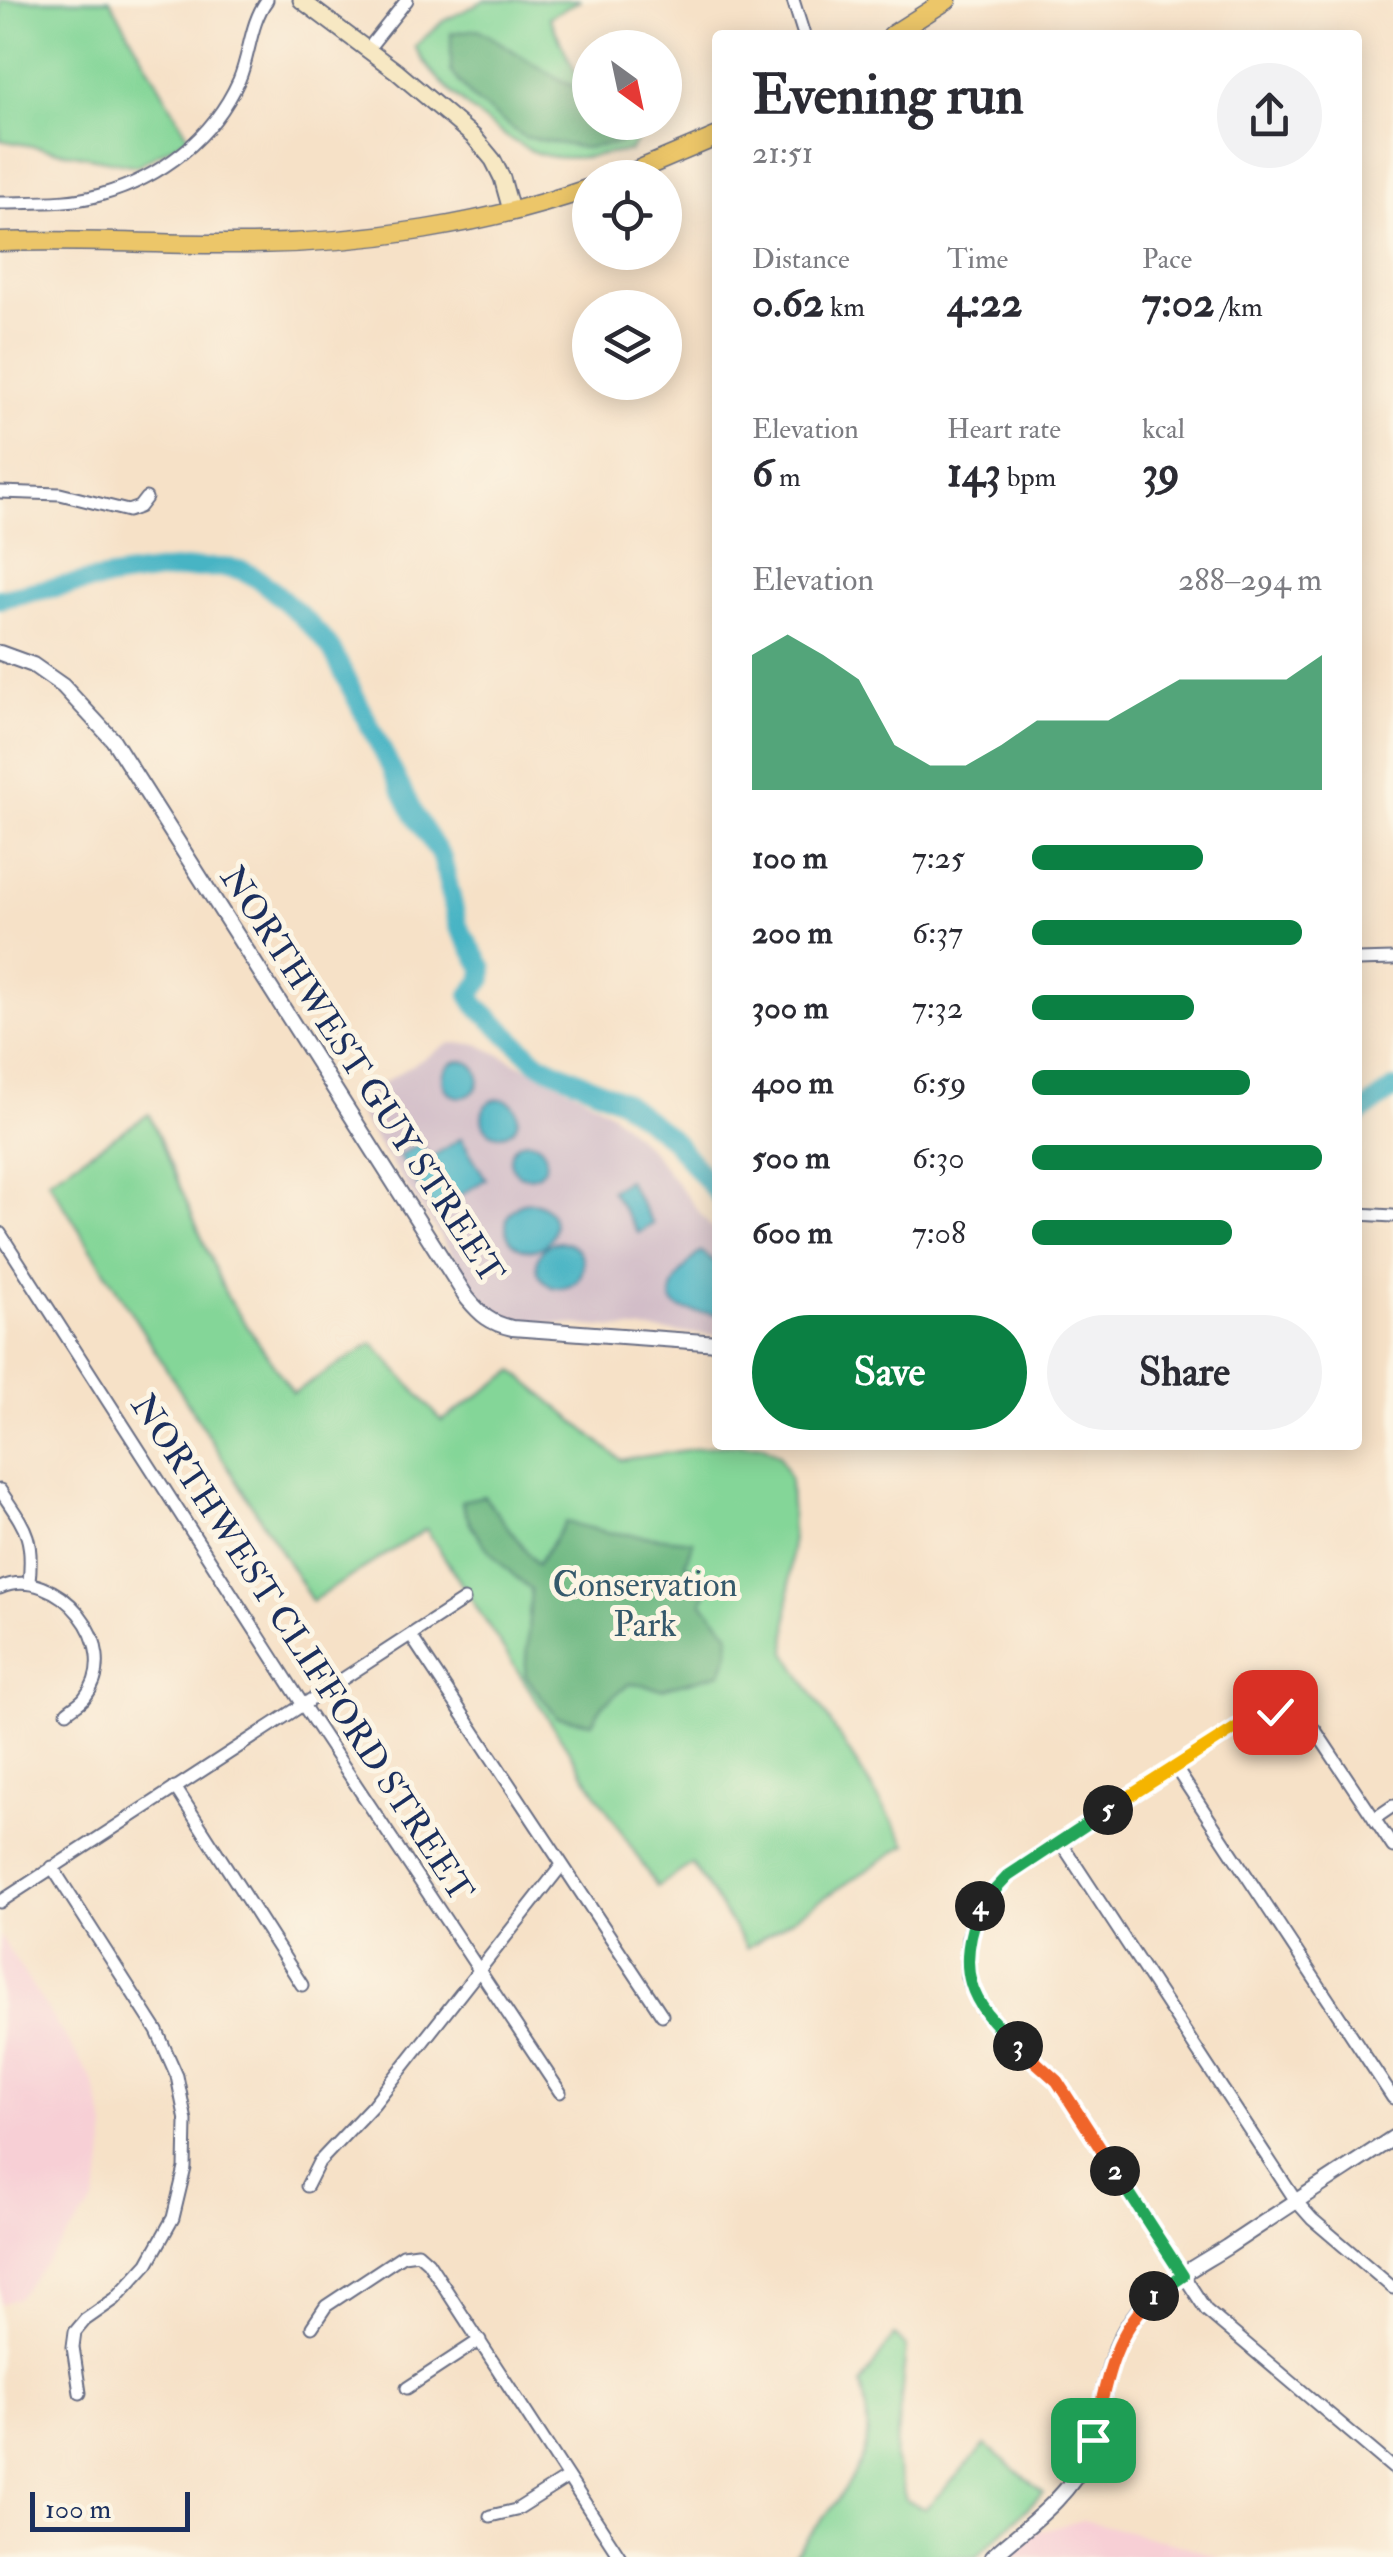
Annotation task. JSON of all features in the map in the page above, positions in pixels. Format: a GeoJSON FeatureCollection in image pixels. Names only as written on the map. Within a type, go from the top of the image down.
{"type":"FeatureCollection","features":[{"type":"Feature","properties":{"kind":"main road"},"geometry":{"type":"LineString","coordinates":[[301,0],[368,49],[483,147],[502,178],[511,210]]}},
{"type":"Feature","properties":{"kind":"main road"},"geometry":{"type":"LineString","coordinates":[[900,30],[946,0]]}},
{"type":"Feature","properties":{"kind":"main road"},"geometry":{"type":"LineString","coordinates":[[661,160],[712,139]]}},
{"type":"Feature","properties":{"kind":"main road"},"geometry":{"type":"LineString","coordinates":[[0,242],[254,244],[331,240],[401,232],[511,210],[572,193]]}},
{"type":"Feature","properties":{"kind":"street"},"geometry":{"type":"LineString","coordinates":[[0,203],[98,196],[138,182],[176,160],[226,106],[267,0]]}},
{"type":"Feature","properties":{"kind":"street"},"geometry":{"type":"LineString","coordinates":[[368,49],[407,0]]}},
{"type":"Feature","properties":{"kind":"street"},"geometry":{"type":"LineString","coordinates":[[793,0],[802,30]]}},
{"type":"Feature","properties":{"kind":"street"},"geometry":{"type":"LineString","coordinates":[[0,492],[60,494],[128,510],[138,507],[146,498]]}},
{"type":"Feature","properties":{"kind":"street","name":"NORTHWEST GUY STREET"},"geometry":{"type":"LineString","coordinates":[[0,653],[33,664],[63,686],[94,716],[122,754],[479,1313],[488,1321],[512,1328],[712,1343]]}},
{"type":"Feature","properties":{"kind":"street"},"geometry":{"type":"LineString","coordinates":[[1362,960],[1393,959]]}},
{"type":"Feature","properties":{"kind":"street"},"geometry":{"type":"LineString","coordinates":[[1362,1214],[1393,1216]]}},
{"type":"Feature","properties":{"kind":"street","name":"NORTHWEST CLIFFORD STREET"},"geometry":{"type":"LineString","coordinates":[[0,1233],[303,1705],[560,2092]]}},
{"type":"Feature","properties":{"kind":"street"},"geometry":{"type":"LineString","coordinates":[[0,1490],[28,1533],[32,1552],[29,1582]]}},
{"type":"Feature","properties":{"kind":"street"},"geometry":{"type":"LineString","coordinates":[[0,1588],[29,1582],[59,1596],[81,1616],[97,1641],[98,1668],[86,1697],[66,1712]]}},
{"type":"Feature","properties":{"kind":"street"},"geometry":{"type":"LineString","coordinates":[[0,1902],[464,1600]]}},
{"type":"Feature","properties":{"kind":"street"},"geometry":{"type":"LineString","coordinates":[[411,1636],[662,2015]]}},
{"type":"Feature","properties":{"kind":"street"},"geometry":{"type":"LineString","coordinates":[[1393,1848],[1315,1730],[1299,1716],[1275,1712],[1251,1718],[1008,1876],[981,1904],[968,1938],[968,1977],[984,2012],[1057,2081],[1206,2310],[1393,2468]]}},
{"type":"Feature","properties":{"kind":"street"},"geometry":{"type":"LineString","coordinates":[[1174,1767],[1393,2098]]}},
{"type":"Feature","properties":{"kind":"street"},"geometry":{"type":"LineString","coordinates":[[175,1787],[302,1985]]}},
{"type":"Feature","properties":{"kind":"street"},"geometry":{"type":"LineString","coordinates":[[1374,1819],[1393,1806]]}},
{"type":"Feature","properties":{"kind":"street"},"geometry":{"type":"LineString","coordinates":[[1060,1841],[1296,2201],[1393,2288]]}},
{"type":"Feature","properties":{"kind":"street"},"geometry":{"type":"LineString","coordinates":[[307,2186],[318,2162],[373,2105],[562,1865]]}},
{"type":"Feature","properties":{"kind":"street"},"geometry":{"type":"LineString","coordinates":[[52,1867],[156,2031],[177,2076],[186,2121],[185,2168],[172,2218],[148,2263],[116,2299],[85,2320],[75,2332],[72,2347],[80,2393]]}},
{"type":"Feature","properties":{"kind":"street"},"geometry":{"type":"LineString","coordinates":[[992,2557],[1079,2472],[1093,2440],[1110,2365],[1129,2323],[1155,2295],[1393,2138]]}},
{"type":"Feature","properties":{"kind":"street"},"geometry":{"type":"LineString","coordinates":[[312,2327],[326,2306],[403,2255],[418,2253],[480,2340],[620,2557]]}},
{"type":"Feature","properties":{"kind":"street"},"geometry":{"type":"LineString","coordinates":[[407,2388],[480,2340]]}},
{"type":"Feature","properties":{"kind":"street"},"geometry":{"type":"LineString","coordinates":[[490,2516],[516,2510],[568,2477]]}},
{"type":"Feature","properties":{"kind":"shaded area"},"geometry":{"type":"Polygon","coordinates":[[[450,1043],[478,1044],[585,1096],[613,1114],[652,1151],[712,1229],[712,1335],[520,1321],[499,1315],[485,1303],[350,1102],[450,1043]]]}},
{"type":"Feature","properties":{"kind":"shaded area"},"geometry":{"type":"Polygon","coordinates":[[[0,1936],[93,2081],[106,2127],[94,2203],[18,2298],[0,2304],[0,1936]]]}},
{"type":"Feature","properties":{"kind":"shaded area"},"geometry":{"type":"Polygon","coordinates":[[[1083,2520],[1220,2557],[1006,2557],[1032,2533],[1083,2520]]]}},
{"type":"Feature","properties":{"kind":"green space"},"geometry":{"type":"Polygon","coordinates":[[[0,0],[110,0],[189,137],[136,166],[0,140],[0,0]]]}},
{"type":"Feature","properties":{"kind":"green space"},"geometry":{"type":"Polygon","coordinates":[[[485,0],[581,0],[549,17],[572,66],[572,140],[638,140],[630,151],[571,158],[537,153],[505,136],[435,75],[415,46],[442,22],[485,0]]]}},
{"type":"Feature","properties":{"kind":"green space"},"geometry":{"type":"Polygon","coordinates":[[[478,29],[572,85],[572,140],[620,140],[619,143],[584,148],[524,137],[472,98],[451,71],[451,33],[478,29]]]}},
{"type":"Feature","properties":{"kind":"green space","name":"Conservation Park"},"geometry":{"type":"Polygon","coordinates":[[[149,1114],[227,1297],[293,1393],[373,1343],[442,1421],[514,1371],[621,1460],[712,1446],[712,1450],[770,1450],[779,1455],[790,1479],[792,1533],[786,1652],[907,1844],[747,1948],[692,1864],[657,1887],[426,1529],[312,1601],[48,1180],[149,1114]]]}},
{"type":"Feature","properties":{"kind":"green space"},"geometry":{"type":"Polygon","coordinates":[[[484,1496],[537,1565],[566,1522],[606,1532],[693,1541],[685,1564],[702,1573],[706,1593],[702,1602],[729,1632],[729,1652],[721,1673],[662,1689],[629,1683],[602,1706],[592,1723],[557,1717],[525,1675],[531,1589],[489,1550],[472,1527],[461,1501],[484,1496]]]}},
{"type":"Feature","properties":{"kind":"green space"},"geometry":{"type":"Polygon","coordinates":[[[894,2335],[906,2347],[895,2459],[906,2500],[925,2509],[986,2445],[1043,2493],[976,2557],[792,2557],[842,2494],[864,2454],[867,2428],[861,2384],[894,2335]]]}},
{"type":"Feature","properties":{"kind":"water"},"geometry":{"type":"Polygon","coordinates":[[[461,1061],[474,1066],[479,1079],[474,1092],[461,1097],[448,1092],[443,1079],[448,1066],[461,1061]]]}},
{"type":"Feature","properties":{"kind":"water"},"geometry":{"type":"Polygon","coordinates":[[[500,1099],[513,1104],[518,1117],[513,1130],[500,1135],[487,1130],[482,1117],[487,1104],[500,1099]]]}},
{"type":"Feature","properties":{"kind":"water"},"geometry":{"type":"Polygon","coordinates":[[[461,1138],[486,1179],[434,1212],[399,1156],[420,1143],[430,1158],[461,1138]]]}},
{"type":"Feature","properties":{"kind":"water"},"geometry":{"type":"Polygon","coordinates":[[[528,1141],[541,1146],[546,1159],[541,1172],[528,1177],[515,1172],[510,1159],[515,1146],[528,1141]]]}},
{"type":"Feature","properties":{"kind":"water"},"geometry":{"type":"Polygon","coordinates":[[[627,1180],[653,1224],[638,1233],[611,1190],[627,1180]]]}},
{"type":"Feature","properties":{"kind":"water"},"geometry":{"type":"Polygon","coordinates":[[[530,1202],[547,1209],[554,1226],[547,1243],[530,1250],[513,1243],[506,1226],[513,1209],[530,1202]]]}},
{"type":"Feature","properties":{"kind":"water"},"geometry":{"type":"Polygon","coordinates":[[[560,1242],[576,1249],[583,1265],[576,1281],[560,1288],[544,1281],[537,1265],[544,1249],[560,1242]]]}},
{"type":"Feature","properties":{"kind":"water"},"geometry":{"type":"Polygon","coordinates":[[[702,1252],[712,1260],[712,1313],[685,1310],[672,1300],[674,1285],[702,1252]]]}},
{"type":"Feature","properties":{"kind":"waterway"},"geometry":{"type":"LineString","coordinates":[[0,599],[86,582],[196,568],[243,571],[278,595],[333,652],[414,814],[442,858],[458,926],[483,968],[483,979],[470,995],[476,1005],[537,1062],[621,1100],[672,1139],[712,1187]]}},
{"type":"Feature","properties":{"kind":"waterway"},"geometry":{"type":"LineString","coordinates":[[1362,1112],[1393,1089]]}},
{"type":"Feature","properties":{"kind":"route"},"geometry":{"type":"LineString","coordinates":[[1093,2440],[1110,2365],[1129,2323],[1155,2295],[1183,2276],[1057,2081],[984,2012],[968,1977],[968,1938],[981,1904],[1008,1876],[1251,1718],[1275,1712]]}}]}
